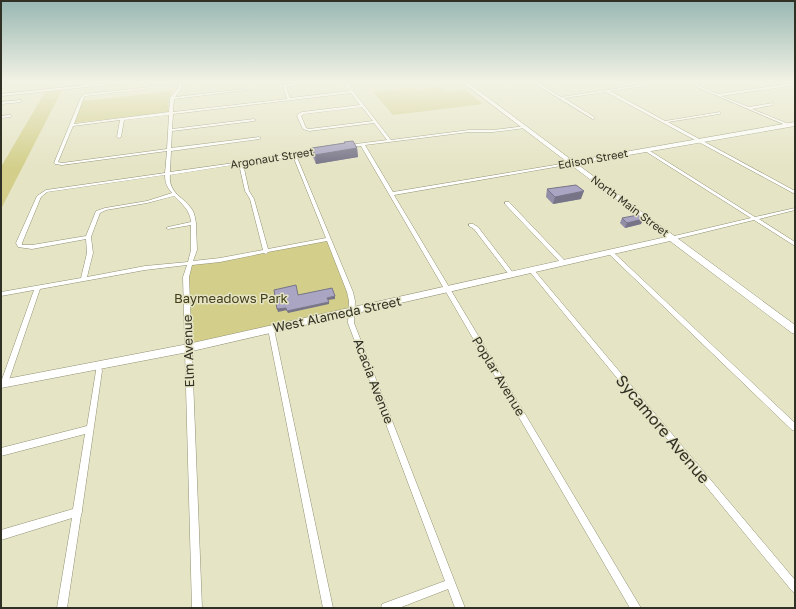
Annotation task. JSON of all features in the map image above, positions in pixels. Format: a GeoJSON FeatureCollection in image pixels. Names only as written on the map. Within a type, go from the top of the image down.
{"type":"FeatureCollection","features":[{"type":"Feature","properties":{"kind":"main road","name":"North Main Street"},"geometry":{"type":"LineString","coordinates":[[503,110],[795,330]]}},
{"type":"Feature","properties":{"kind":"main road","name":"Edison Street"},"geometry":{"type":"LineString","coordinates":[[572,163],[792,125]]}},
{"type":"Feature","properties":{"kind":"main road","name":"West Alameda Street"},"geometry":{"type":"LineString","coordinates":[[3,383],[188,348],[672,238]]}},
{"type":"Feature","properties":{"kind":"street"},"geometry":{"type":"LineString","coordinates":[[78,110],[56,163],[58,164],[259,138]]}},
{"type":"Feature","properties":{"kind":"street"},"geometry":{"type":"LineString","coordinates":[[72,125],[192,110]]}},
{"type":"Feature","properties":{"kind":"street"},"geometry":{"type":"LineString","coordinates":[[325,110],[299,114],[304,129],[309,130],[374,122]]}},
{"type":"Feature","properties":{"kind":"street"},"geometry":{"type":"LineString","coordinates":[[365,110],[390,141]]}},
{"type":"Feature","properties":{"kind":"street"},"geometry":{"type":"LineString","coordinates":[[581,110],[593,118]]}},
{"type":"Feature","properties":{"kind":"street"},"geometry":{"type":"LineString","coordinates":[[643,110],[795,193]]}},
{"type":"Feature","properties":{"kind":"street"},"geometry":{"type":"LineString","coordinates":[[756,110],[792,125]]}},
{"type":"Feature","properties":{"kind":"street","name":"Elm Avenue"},"geometry":{"type":"LineString","coordinates":[[170,113],[167,183],[175,194],[191,210],[194,223],[194,250],[186,277],[196,608]]}},
{"type":"Feature","properties":{"kind":"street"},"geometry":{"type":"LineString","coordinates":[[664,122],[719,113]]}},
{"type":"Feature","properties":{"kind":"street"},"geometry":{"type":"LineString","coordinates":[[1,117],[10,116]]}},
{"type":"Feature","properties":{"kind":"street"},"geometry":{"type":"LineString","coordinates":[[119,137],[122,119]]}},
{"type":"Feature","properties":{"kind":"street"},"geometry":{"type":"LineString","coordinates":[[170,130],[254,120]]}},
{"type":"Feature","properties":{"kind":"street"},"geometry":{"type":"LineString","coordinates":[[342,147],[469,131],[497,131],[525,127]]}},
{"type":"Feature","properties":{"kind":"street","name":"Poplar Avenue"},"geometry":{"type":"LineString","coordinates":[[362,144],[636,608]]}},
{"type":"Feature","properties":{"kind":"street","name":"Argonaut Street"},"geometry":{"type":"LineString","coordinates":[[88,237],[32,247],[21,247],[19,243],[39,196],[44,192],[321,150]]}},
{"type":"Feature","properties":{"kind":"street"},"geometry":{"type":"LineString","coordinates":[[646,150],[795,244]]}},
{"type":"Feature","properties":{"kind":"street","name":"Acacia Avenue"},"geometry":{"type":"LineString","coordinates":[[294,154],[350,292],[352,301],[351,322],[460,608]]}},
{"type":"Feature","properties":{"kind":"street"},"geometry":{"type":"LineString","coordinates":[[241,163],[247,191],[252,199],[266,252]]}},
{"type":"Feature","properties":{"kind":"street","name":"Edison Street"},"geometry":{"type":"LineString","coordinates":[[392,194],[572,163]]}},
{"type":"Feature","properties":{"kind":"street"},"geometry":{"type":"LineString","coordinates":[[787,189],[795,187]]}},
{"type":"Feature","properties":{"kind":"street"},"geometry":{"type":"LineString","coordinates":[[84,278],[90,252],[88,237],[98,212],[147,202],[175,194]]}},
{"type":"Feature","properties":{"kind":"street"},"geometry":{"type":"LineString","coordinates":[[507,202],[564,263]]}},
{"type":"Feature","properties":{"kind":"street"},"geometry":{"type":"LineString","coordinates":[[672,238],[795,209]]}},
{"type":"Feature","properties":{"kind":"street"},"geometry":{"type":"LineString","coordinates":[[168,228],[194,223]]}},
{"type":"Feature","properties":{"kind":"street"},"geometry":{"type":"LineString","coordinates":[[471,225],[476,228],[512,275]]}},
{"type":"Feature","properties":{"kind":"street"},"geometry":{"type":"LineString","coordinates":[[1,294],[145,268],[191,264],[266,252],[329,239]]}},
{"type":"Feature","properties":{"kind":"street"},"geometry":{"type":"LineString","coordinates":[[611,252],[795,428]]}},
{"type":"Feature","properties":{"kind":"street","name":"Sycamore Avenue"},"geometry":{"type":"LineString","coordinates":[[532,270],[795,588]]}},
{"type":"Feature","properties":{"kind":"street"},"geometry":{"type":"LineString","coordinates":[[3,383],[38,287]]}},
{"type":"Feature","properties":{"kind":"street"},"geometry":{"type":"LineString","coordinates":[[271,329],[328,608]]}},
{"type":"Feature","properties":{"kind":"street"},"geometry":{"type":"LineString","coordinates":[[62,608],[99,371],[98,365]]}},
{"type":"Feature","properties":{"kind":"street"},"geometry":{"type":"LineString","coordinates":[[1,452],[90,429]]}},
{"type":"Feature","properties":{"kind":"street"},"geometry":{"type":"LineString","coordinates":[[1,535],[78,512]]}},
{"type":"Feature","properties":{"kind":"street"},"geometry":{"type":"LineString","coordinates":[[386,608],[451,583]]}},
{"type":"Feature","properties":{"kind":"green space"},"geometry":{"type":"Polygon","coordinates":[[[34,110],[52,110],[1,209],[1,167],[34,110]]]}},
{"type":"Feature","properties":{"kind":"green space"},"geometry":{"type":"Polygon","coordinates":[[[79,110],[168,110],[168,112],[74,123],[79,110]]]}},
{"type":"Feature","properties":{"kind":"green space"},"geometry":{"type":"Polygon","coordinates":[[[389,110],[430,110],[393,115],[389,110]]]}},
{"type":"Feature","properties":{"kind":"green space","name":"Baymeadows Park"},"geometry":{"type":"Polygon","coordinates":[[[329,239],[350,292],[351,311],[188,348],[186,277],[191,264],[329,239]]]}},
{"type":"Feature","properties":{"kind":"building"},"geometry":{"type":"Polygon","coordinates":[[[353,141],[357,148],[315,155],[312,148],[345,143],[344,142],[353,141]]]}},
{"type":"Feature","properties":{"kind":"building"},"geometry":{"type":"Polygon","coordinates":[[[576,185],[584,191],[555,197],[547,189],[576,185]]]}},
{"type":"Feature","properties":{"kind":"building"},"geometry":{"type":"Polygon","coordinates":[[[638,215],[643,219],[627,223],[622,218],[638,215]]]}},
{"type":"Feature","properties":{"kind":"building"},"geometry":{"type":"Polygon","coordinates":[[[296,285],[298,295],[332,288],[335,296],[327,298],[329,302],[287,311],[286,308],[277,309],[274,290],[296,285]]]}}]}
